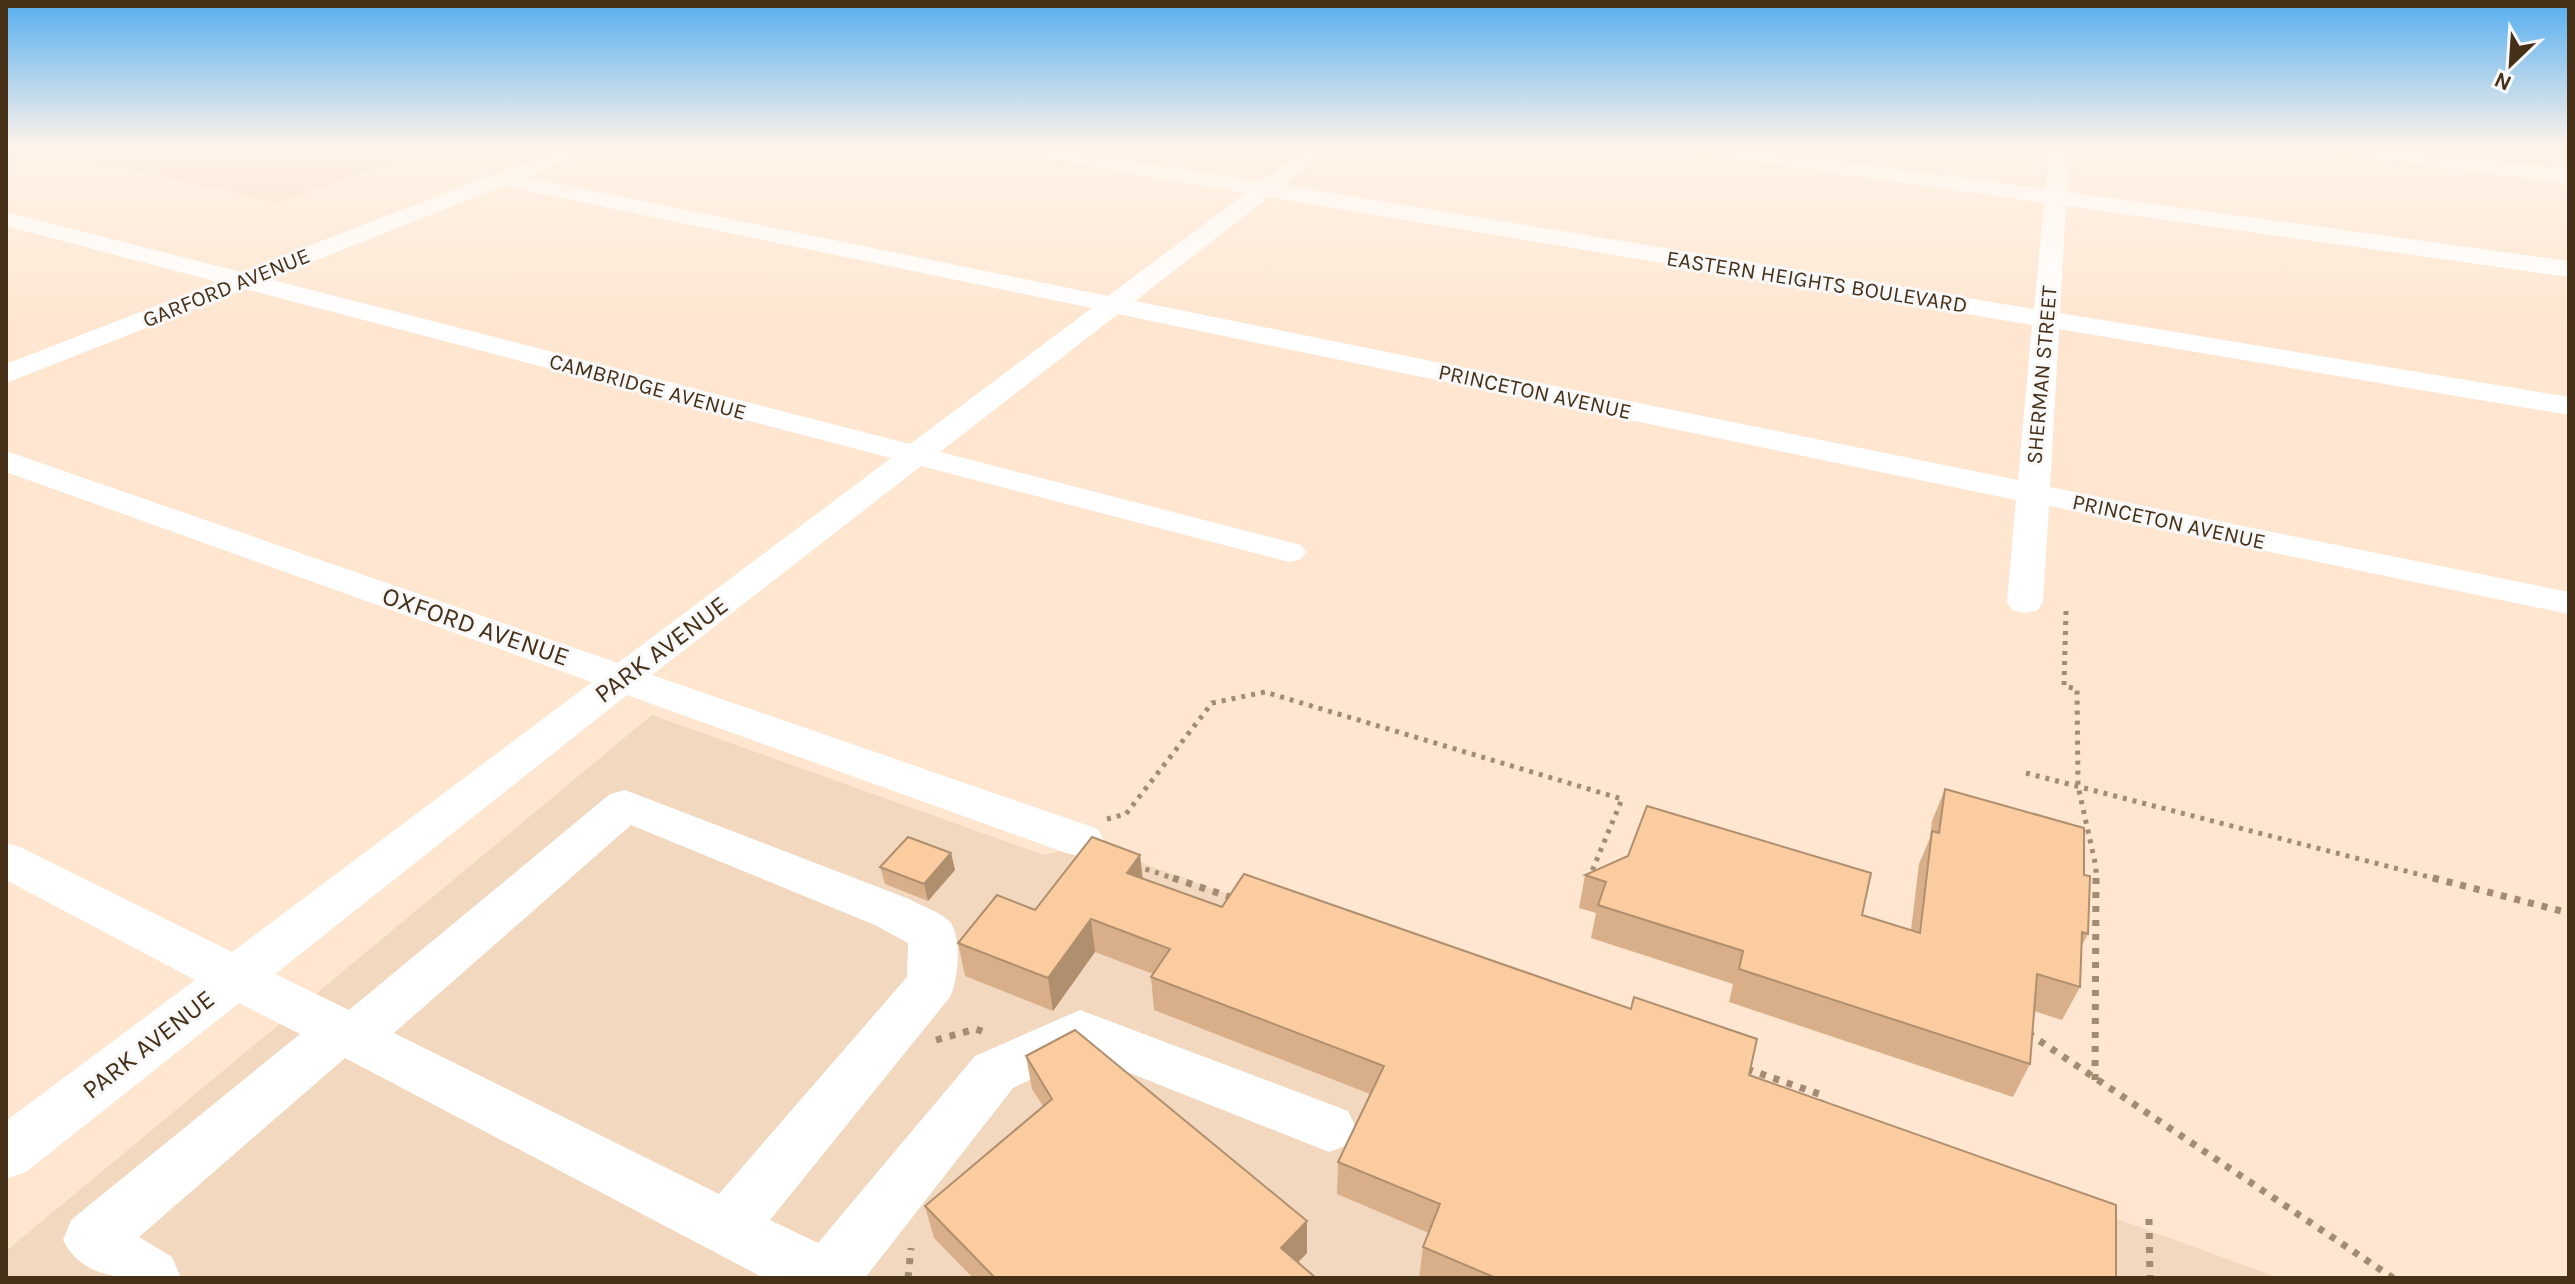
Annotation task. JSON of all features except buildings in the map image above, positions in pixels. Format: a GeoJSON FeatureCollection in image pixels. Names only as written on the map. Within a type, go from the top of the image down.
{"type":"FeatureCollection","features":[{"type":"Feature","properties":{"kind":"street","name":"GARFORD AVENUE"},"geometry":{"type":"LineString","coordinates":[[6,374],[427,208]]}},
{"type":"Feature","properties":{"kind":"street","name":"PRINCETON AVENUE"},"geometry":{"type":"LineString","coordinates":[[641,208],[2569,603]]}},
{"type":"Feature","properties":{"kind":"street","name":"PARK AVENUE"},"geometry":{"type":"LineString","coordinates":[[6,1154],[623,678],[1240,208]]}},
{"type":"Feature","properties":{"kind":"street","name":"EASTERN HEIGHTS BOULEVARD"},"geometry":{"type":"LineString","coordinates":[[1379,208],[2569,406]]}},
{"type":"Feature","properties":{"kind":"street","name":"SHERMAN STREET"},"geometry":{"type":"LineString","coordinates":[[2025,602],[2054,208]]}},
{"type":"Feature","properties":{"kind":"street"},"geometry":{"type":"LineString","coordinates":[[2133,208],[2569,269]]}},
{"type":"Feature","properties":{"kind":"street","name":"CAMBRIDGE AVENUE"},"geometry":{"type":"LineString","coordinates":[[6,219],[1289,552]]}},
{"type":"Feature","properties":{"kind":"street","name":"OXFORD AVENUE"},"geometry":{"type":"LineString","coordinates":[[6,461],[623,678],[1091,830]]}},
{"type":"Feature","properties":{"kind":"street"},"geometry":{"type":"LineString","coordinates":[[151,1278],[92,1240],[625,805],[892,912],[932,934],[932,983],[782,1263]]}},
{"type":"Feature","properties":{"kind":"street"},"geometry":{"type":"LineString","coordinates":[[6,860],[347,1034],[782,1263]]}},
{"type":"Feature","properties":{"kind":"street"},"geometry":{"type":"LineString","coordinates":[[782,1263],[994,1072],[1080,1031],[1329,1128]]}},
{"type":"Feature","properties":{"kind":"path"},"geometry":{"type":"LineString","coordinates":[[2066,611],[2064,686],[2077,689],[2078,786],[2096,867],[2095,1080]]}},
{"type":"Feature","properties":{"kind":"path"},"geometry":{"type":"LineString","coordinates":[[1091,830],[1126,814],[1212,703],[1265,692],[1622,799],[1587,884]]}},
{"type":"Feature","properties":{"kind":"path"},"geometry":{"type":"LineString","coordinates":[[2026,773],[2569,913]]}},
{"type":"Feature","properties":{"kind":"path"},"geometry":{"type":"LineString","coordinates":[[1128,866],[1142,866],[1245,903]]}},
{"type":"Feature","properties":{"kind":"path"},"geometry":{"type":"LineString","coordinates":[[2018,1027],[2393,1278]]}},
{"type":"Feature","properties":{"kind":"path"},"geometry":{"type":"LineString","coordinates":[[1734,1065],[1822,1095],[1820,1106]]}},
{"type":"Feature","properties":{"kind":"path"},"geometry":{"type":"LineString","coordinates":[[2149,1219],[2150,1278]]}},
{"type":"Feature","properties":{"kind":"path"},"geometry":{"type":"LineString","coordinates":[[908,1278],[908,1257],[915,1239]]}},
{"type":"Feature","properties":{"kind":"shaded area"},"geometry":{"type":"Polygon","coordinates":[[[652,715],[1044,855],[1088,843],[2279,1278],[6,1278],[6,1251],[652,715]]]}}]}
